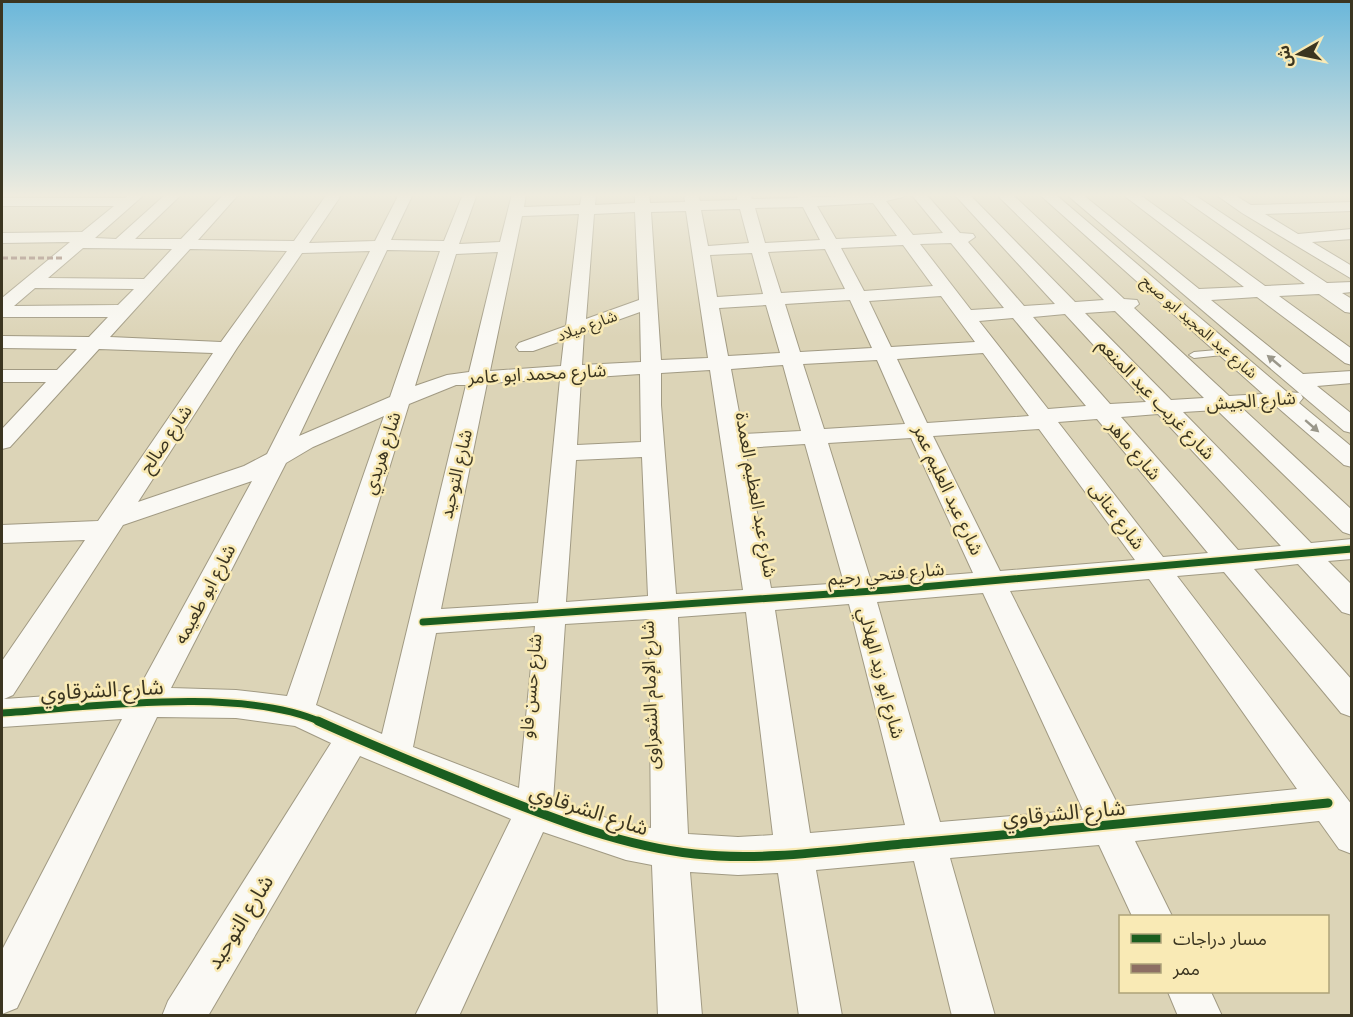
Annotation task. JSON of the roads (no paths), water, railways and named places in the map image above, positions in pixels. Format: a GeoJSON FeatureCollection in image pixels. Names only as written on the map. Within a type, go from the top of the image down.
{"type":"FeatureCollection","features":[{"type":"Feature","properties":{"kind":"street"},"geometry":{"type":"LineString","coordinates":[[2,307],[82,241]]}},
{"type":"Feature","properties":{"kind":"street"},"geometry":{"type":"LineString","coordinates":[[97,241],[120,244],[299,247],[381,245],[458,249],[507,247]]}},
{"type":"Feature","properties":{"kind":"street"},"geometry":{"type":"LineString","coordinates":[[2,442],[187,241]]}},
{"type":"Feature","properties":{"kind":"street","name":"شارع صالح"},"geometry":{"type":"LineString","coordinates":[[2,686],[227,348],[303,241]]}},
{"type":"Feature","properties":{"kind":"street","name":"شارع ابو طعيمه"},"geometry":{"type":"LineString","coordinates":[[2,993],[148,702],[276,459],[383,241]]}},
{"type":"Feature","properties":{"kind":"street","name":"شارع هريدي"},"geometry":{"type":"LineString","coordinates":[[298,712],[452,241]]}},
{"type":"Feature","properties":{"kind":"street","name":"شارع التوحيد"},"geometry":{"type":"LineString","coordinates":[[394,755],[508,241]]}},
{"type":"Feature","properties":{"kind":"street","name":"شارع حسن فاو"},"geometry":{"type":"LineString","coordinates":[[436,1016],[533,810],[553,614],[574,331],[584,241]]}},
{"type":"Feature","properties":{"kind":"street","name":"شارع الإمام الشعراوى"},"geometry":{"type":"LineString","coordinates":[[644,241],[652,448],[663,606],[670,850],[680,1016]]}},
{"type":"Feature","properties":{"kind":"street","name":"شارع عبد العظيم العمدة"},"geometry":{"type":"LineString","coordinates":[[699,241],[759,599],[821,1016]]}},
{"type":"Feature","properties":{"kind":"street","name":"شارع ابو زيد الهلالي"},"geometry":{"type":"LineString","coordinates":[[757,241],[860,591],[974,1016]]}},
{"type":"Feature","properties":{"kind":"street"},"geometry":{"type":"LineString","coordinates":[[700,251],[881,241]]}},
{"type":"Feature","properties":{"kind":"street","name":"شارع عنانى"},"geometry":{"type":"LineString","coordinates":[[910,241],[1341,816]]}},
{"type":"Feature","properties":{"kind":"street","name":"شارع ماهر"},"geometry":{"type":"LineString","coordinates":[[957,241],[1228,562],[1352,703]]}},
{"type":"Feature","properties":{"kind":"street","name":"شارع غريب عبد المنعم"},"geometry":{"type":"LineString","coordinates":[[1006,241],[1352,604]]}},
{"type":"Feature","properties":{"kind":"street"},"geometry":{"type":"LineString","coordinates":[[1052,241],[1352,526]]}},
{"type":"Feature","properties":{"kind":"street","name":"شارع عبد المجيد ابو صبح"},"geometry":{"type":"LineString","coordinates":[[1101,241],[1352,460]]}},
{"type":"Feature","properties":{"kind":"street","name":"شارع عبد المجيد ابو صبح"},"geometry":{"type":"LineString","coordinates":[[1130,241],[1352,426]]}},
{"type":"Feature","properties":{"kind":"street"},"geometry":{"type":"LineString","coordinates":[[1193,241],[1352,359]]}},
{"type":"Feature","properties":{"kind":"street"},"geometry":{"type":"LineString","coordinates":[[1254,241],[1352,308]]}},
{"type":"Feature","properties":{"kind":"street"},"geometry":{"type":"LineString","coordinates":[[1299,241],[1350,275]]}},
{"type":"Feature","properties":{"kind":"street","name":"شارع عبد العليم عمر"},"geometry":{"type":"LineString","coordinates":[[831,244],[1152,915]]}},
{"type":"Feature","properties":{"kind":"street"},"geometry":{"type":"LineString","coordinates":[[1195,295],[1322,288],[1350,275]]}},
{"type":"Feature","properties":{"kind":"street"},"geometry":{"type":"LineString","coordinates":[[32,283],[148,284]]}},
{"type":"Feature","properties":{"kind":"street"},"geometry":{"type":"LineString","coordinates":[[709,303],[947,290]]}},
{"type":"Feature","properties":{"kind":"street"},"geometry":{"type":"LineString","coordinates":[[966,315],[1169,301]]}},
{"type":"Feature","properties":{"kind":"street","name":"شارع ميلاد"},"geometry":{"type":"LineString","coordinates":[[526,347],[648,303]]}},
{"type":"Feature","properties":{"kind":"street"},"geometry":{"type":"LineString","coordinates":[[2,312],[123,311]]}},
{"type":"Feature","properties":{"kind":"street"},"geometry":{"type":"LineString","coordinates":[[2,342],[227,348]]}},
{"type":"Feature","properties":{"kind":"street","name":"شارع محمد ابو عامر"},"geometry":{"type":"LineString","coordinates":[[2,534],[108,525],[243,476],[313,439],[446,381],[478,377],[791,361],[990,347]]}},
{"type":"Feature","properties":{"kind":"street"},"geometry":{"type":"LineString","coordinates":[[2,376],[62,376]]}},
{"type":"Feature","properties":{"kind":"street"},"geometry":{"type":"LineString","coordinates":[[1298,381],[1352,377]]}},
{"type":"Feature","properties":{"kind":"street","name":"شارع الجيش"},"geometry":{"type":"LineString","coordinates":[[732,442],[919,431],[1101,412],[1316,396]]}},
{"type":"Feature","properties":{"kind":"street"},"geometry":{"type":"LineString","coordinates":[[2,416],[25,416]]}},
{"type":"Feature","properties":{"kind":"street"},"geometry":{"type":"LineString","coordinates":[[564,453],[652,448]]}},
{"type":"Feature","properties":{"kind":"street","name":"شارع فتحي رحيم"},"geometry":{"type":"LineString","coordinates":[[423,621],[759,599],[1228,562],[1352,549]]}},
{"type":"Feature","properties":{"kind":"street","name":"شارع الشرقاوي"},"geometry":{"type":"LineString","coordinates":[[2,712],[148,702],[225,703],[298,712],[394,755],[603,836],[670,850],[738,856],[1108,826],[1341,816]]}},
{"type":"Feature","properties":{"kind":"street","name":"شارع التوحيد"},"geometry":{"type":"LineString","coordinates":[[183,1016],[354,736]]}},
{"type":"Feature","properties":{"kind":"street"},"geometry":{"type":"LineString","coordinates":[[1190,993],[1201,1016]]}},
{"type":"Feature","properties":{"kind":"lane"},"geometry":{"type":"LineString","coordinates":[[1194,355],[1228,352]]}}]}
